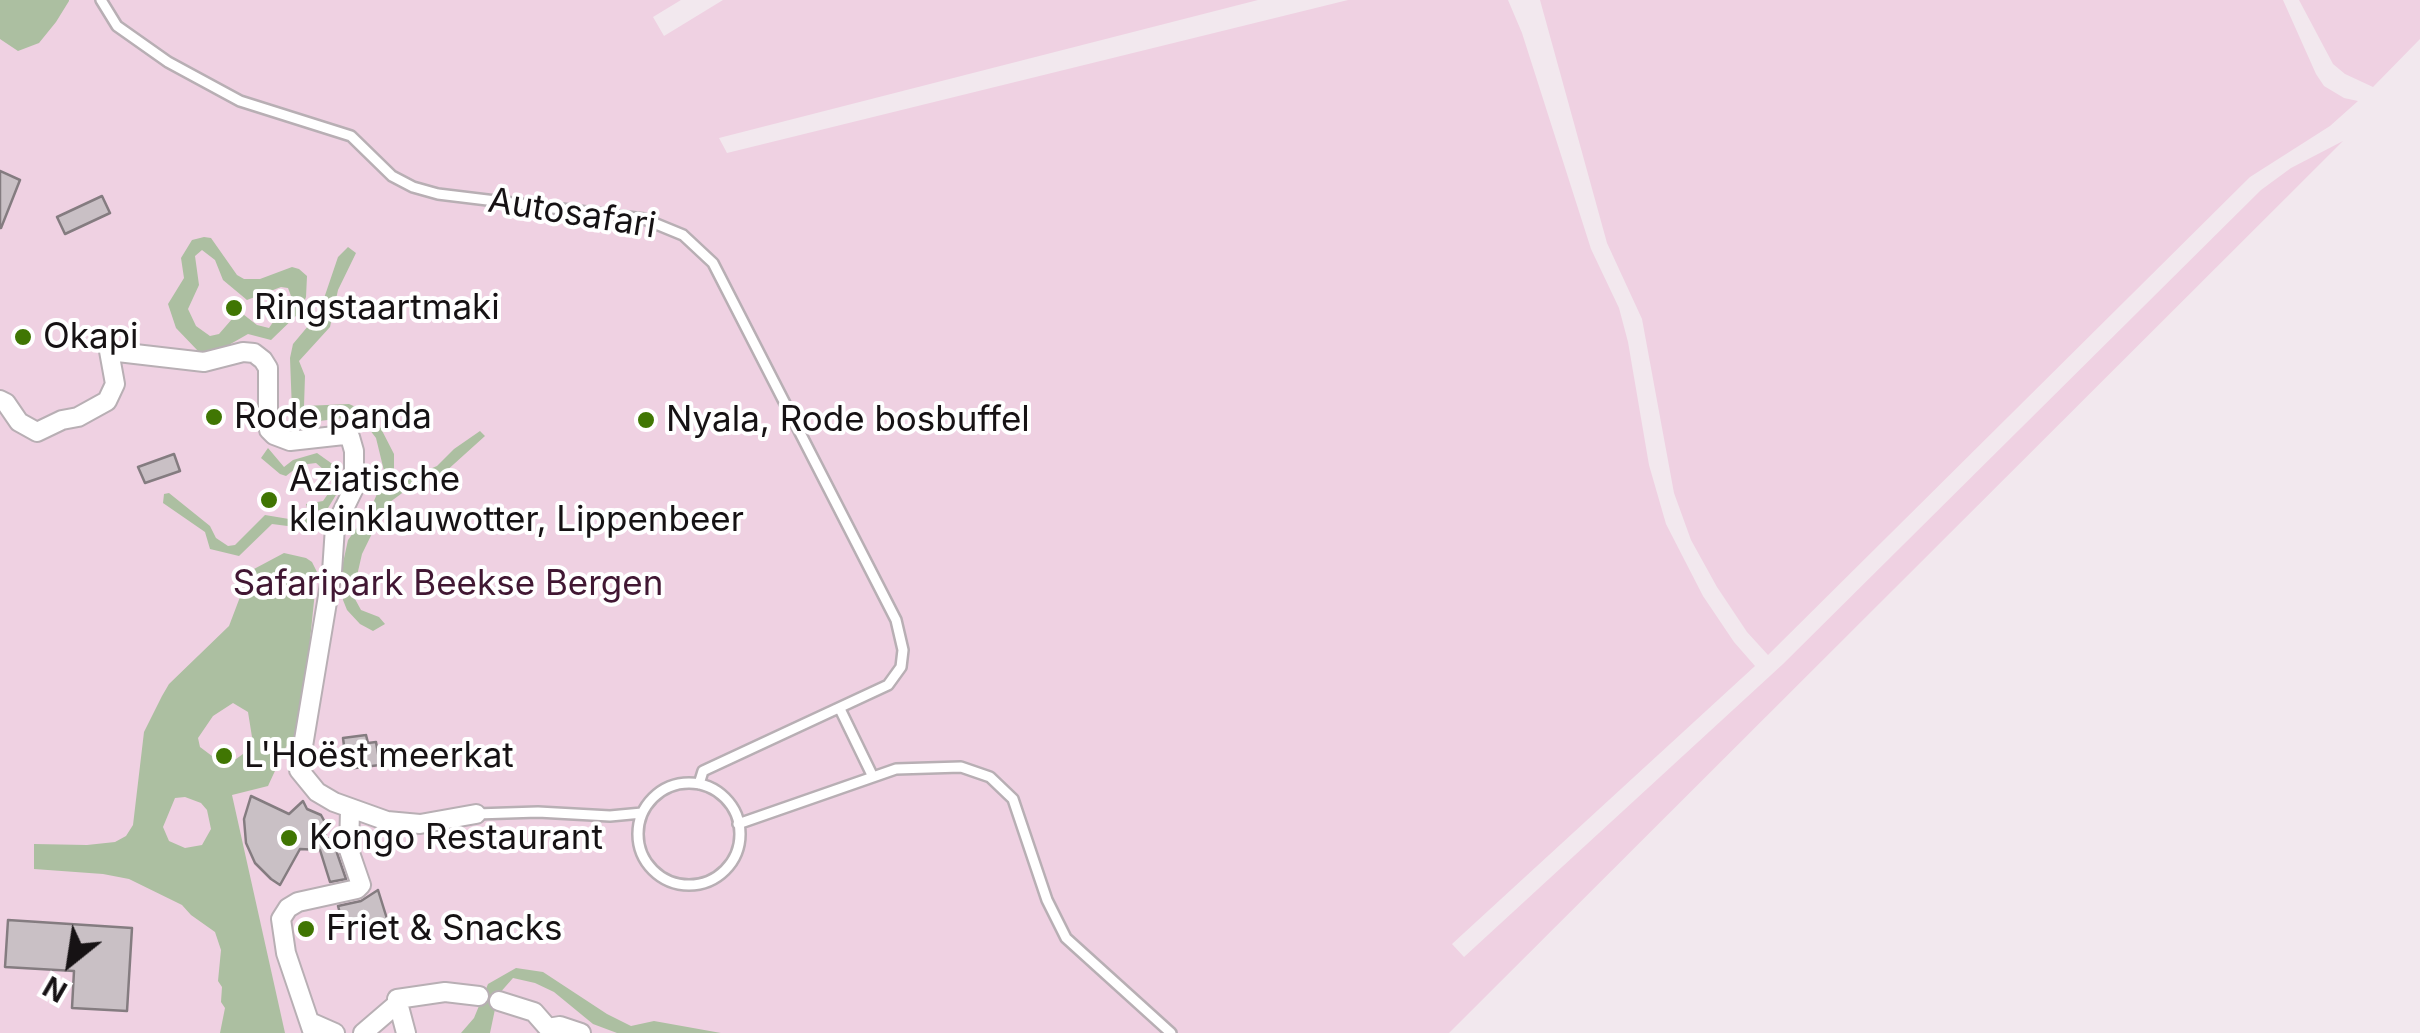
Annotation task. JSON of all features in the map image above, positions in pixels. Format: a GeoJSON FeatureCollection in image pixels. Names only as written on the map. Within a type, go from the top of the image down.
{"type":"FeatureCollection","features":[{"type":"Feature","properties":{"kind":"street"},"geometry":{"type":"LineString","coordinates":[[0,400],[19,422],[37,432],[107,401],[116,384],[109,352],[204,362],[242,352],[254,353],[268,368],[269,430],[274,435],[290,441],[336,434],[350,437],[354,451],[354,488],[335,527],[332,572],[300,770],[317,792],[350,810],[405,824],[476,814]]}},
{"type":"Feature","properties":{"kind":"street"},"geometry":{"type":"LineString","coordinates":[[334,1033],[311,1028],[286,952],[281,919],[298,902],[361,886],[349,850],[350,810]]}},
{"type":"Feature","properties":{"kind":"street"},"geometry":{"type":"LineString","coordinates":[[406,1033],[398,998],[445,992],[479,996]]}},
{"type":"Feature","properties":{"kind":"street"},"geometry":{"type":"LineString","coordinates":[[499,1001],[534,1012],[548,1028],[560,1026],[581,1033]]}},
{"type":"Feature","properties":{"kind":"street"},"geometry":{"type":"LineString","coordinates":[[364,1033],[398,1003]]}},
{"type":"Feature","properties":{"kind":"lane","name":"Autosafari"},"geometry":{"type":"LineString","coordinates":[[101,0],[127,35],[188,74],[256,107],[351,136],[392,176],[413,187],[452,196],[644,219],[666,226],[694,243],[720,272],[896,620],[904,650],[901,667],[888,685],[840,709]]}},
{"type":"Feature","properties":{"kind":"lane"},"geometry":{"type":"LineString","coordinates":[[699,784],[702,771],[840,709],[873,777]]}},
{"type":"Feature","properties":{"kind":"lane"},"geometry":{"type":"LineString","coordinates":[[738,824],[896,769],[961,767],[979,772],[1001,784],[1020,814],[1047,900],[1066,938],[1172,1033]]}},
{"type":"Feature","properties":{"kind":"lane"},"geometry":{"type":"LineString","coordinates":[[686,783],[699,784],[726,799],[738,824],[737,850],[724,870],[705,882],[682,885],[660,876],[644,860],[638,838],[642,812],[664,790],[686,783]]}},
{"type":"Feature","properties":{"kind":"lane"},"geometry":{"type":"LineString","coordinates":[[476,814],[610,816],[642,812]]}},
{"type":"Feature","properties":{"kind":"green space","name":"Safaripark Beekse Bergen"},"geometry":{"type":"Polygon","coordinates":[[[0,0],[681,0],[653,17],[664,36],[723,0],[1258,0],[719,138],[727,153],[1348,0],[1508,0],[1591,249],[1619,308],[1649,465],[1666,524],[1703,596],[1755,666],[1452,944],[1464,957],[1783,664],[2261,190],[2291,168],[2343,141],[1449,1033],[0,1033],[0,0]]]}},
{"type":"Feature","properties":{"kind":"green space"},"geometry":{"type":"Polygon","coordinates":[[[1540,0],[2283,0],[2324,86],[2358,101],[2330,126],[2250,177],[1768,655],[1717,587],[1691,540],[1674,493],[1642,319],[1607,243],[1540,0]]]}},
{"type":"Feature","properties":{"kind":"green space"},"geometry":{"type":"Polygon","coordinates":[[[2299,0],[2420,0],[2420,39],[2373,87],[2333,64],[2299,0]]]}},
{"type":"Feature","properties":{"kind":"shaded area"},"geometry":{"type":"Polygon","coordinates":[[[0,0],[69,1],[39,43],[18,51],[0,39],[0,0]]]}},
{"type":"Feature","properties":{"kind":"shaded area"},"geometry":{"type":"Polygon","coordinates":[[[211,238],[244,279],[260,279],[292,267],[299,269],[307,276],[306,297],[300,312],[271,340],[248,334],[220,350],[199,352],[176,328],[168,304],[184,278],[181,258],[192,240],[211,238]],[[202,250],[195,256],[199,285],[188,309],[196,326],[210,336],[219,334],[239,311],[257,325],[269,328],[291,296],[288,288],[247,300],[223,280],[215,260],[202,250]]]}},
{"type":"Feature","properties":{"kind":"shaded area"},"geometry":{"type":"Polygon","coordinates":[[[348,247],[356,253],[338,290],[330,327],[299,361],[305,376],[304,406],[349,404],[374,415],[394,454],[394,484],[437,466],[480,431],[485,436],[444,473],[417,482],[386,505],[362,554],[356,580],[355,599],[361,610],[379,617],[385,624],[373,631],[347,610],[341,572],[348,540],[371,508],[385,475],[376,438],[363,421],[352,417],[311,422],[298,419],[292,411],[293,344],[319,313],[338,257],[348,247]]]}},
{"type":"Feature","properties":{"kind":"shaded area"},"geometry":{"type":"Polygon","coordinates":[[[268,448],[284,467],[317,453],[338,468],[339,490],[328,508],[316,511],[317,518],[303,528],[272,524],[239,556],[210,549],[205,532],[163,503],[164,494],[169,493],[228,546],[235,545],[265,515],[301,521],[309,515],[306,504],[323,501],[332,488],[331,476],[316,463],[300,465],[286,476],[280,474],[261,458],[268,448]]]}},
{"type":"Feature","properties":{"kind":"shaded area"},"geometry":{"type":"Polygon","coordinates":[[[284,553],[306,558],[317,572],[304,699],[295,737],[286,747],[268,786],[232,795],[285,1033],[220,1033],[225,1008],[218,981],[221,950],[215,932],[182,905],[129,879],[34,869],[34,844],[87,845],[115,842],[126,836],[133,825],[144,732],[169,684],[229,626],[254,569],[284,553]],[[233,703],[213,716],[198,738],[200,747],[216,759],[236,759],[252,737],[248,712],[233,703]],[[185,797],[175,798],[163,827],[169,841],[185,848],[202,845],[211,829],[207,810],[185,797]]]}},
{"type":"Feature","properties":{"kind":"shaded area"},"geometry":{"type":"Polygon","coordinates":[[[516,968],[543,972],[631,1026],[654,1021],[721,1033],[617,1033],[593,1024],[554,992],[513,978],[498,995],[490,1033],[461,1033],[474,1018],[488,984],[516,968]]]}},
{"type":"Feature","properties":{"kind":"building"},"geometry":{"type":"Polygon","coordinates":[[[0,171],[20,180],[1,228],[0,228],[0,171]]]}},
{"type":"Feature","properties":{"kind":"building"},"geometry":{"type":"Polygon","coordinates":[[[102,196],[110,213],[65,234],[57,217],[102,196]]]}},
{"type":"Feature","properties":{"kind":"building"},"geometry":{"type":"Polygon","coordinates":[[[174,454],[180,471],[145,483],[138,467],[174,454]]]}},
{"type":"Feature","properties":{"kind":"building"},"geometry":{"type":"Polygon","coordinates":[[[366,735],[368,743],[376,742],[380,765],[347,769],[343,738],[366,735]]]}},
{"type":"Feature","properties":{"kind":"building"},"geometry":{"type":"Polygon","coordinates":[[[251,796],[289,814],[303,801],[307,809],[321,815],[327,826],[325,838],[337,840],[346,879],[330,882],[320,850],[300,849],[280,885],[271,879],[255,863],[246,843],[244,819],[251,796]]]}},
{"type":"Feature","properties":{"kind":"building"},"geometry":{"type":"Polygon","coordinates":[[[378,890],[388,922],[369,929],[365,917],[343,924],[338,906],[361,901],[378,890]]]}},
{"type":"Feature","properties":{"kind":"building"},"geometry":{"type":"Polygon","coordinates":[[[8,920],[132,928],[127,1011],[72,1008],[74,971],[5,967],[8,920]]]}},
{"type":"Feature","properties":{"kind":"place","name":"Ringstaartmaki"},"geometry":{"type":"Point","coordinates":[234,308]}},
{"type":"Feature","properties":{"kind":"place","name":"Okapi"},"geometry":{"type":"Point","coordinates":[23,337]}},
{"type":"Feature","properties":{"kind":"place","name":"Rode panda"},"geometry":{"type":"Point","coordinates":[214,417]}},
{"type":"Feature","properties":{"kind":"place","name":"Nyala, Rode bosbuffel"},"geometry":{"type":"Point","coordinates":[646,420]}},
{"type":"Feature","properties":{"kind":"place","name":"Aziatische kleinklauwotter, Lippenbeer"},"geometry":{"type":"Point","coordinates":[269,500]}},
{"type":"Feature","properties":{"kind":"place","name":"L'Hoëst meerkat"},"geometry":{"type":"Point","coordinates":[224,756]}},
{"type":"Feature","properties":{"kind":"place","name":"Kongo Restaurant"},"geometry":{"type":"Point","coordinates":[289,838]}},
{"type":"Feature","properties":{"kind":"place","name":"Friet & Snacks"},"geometry":{"type":"Point","coordinates":[306,929]}}]}
